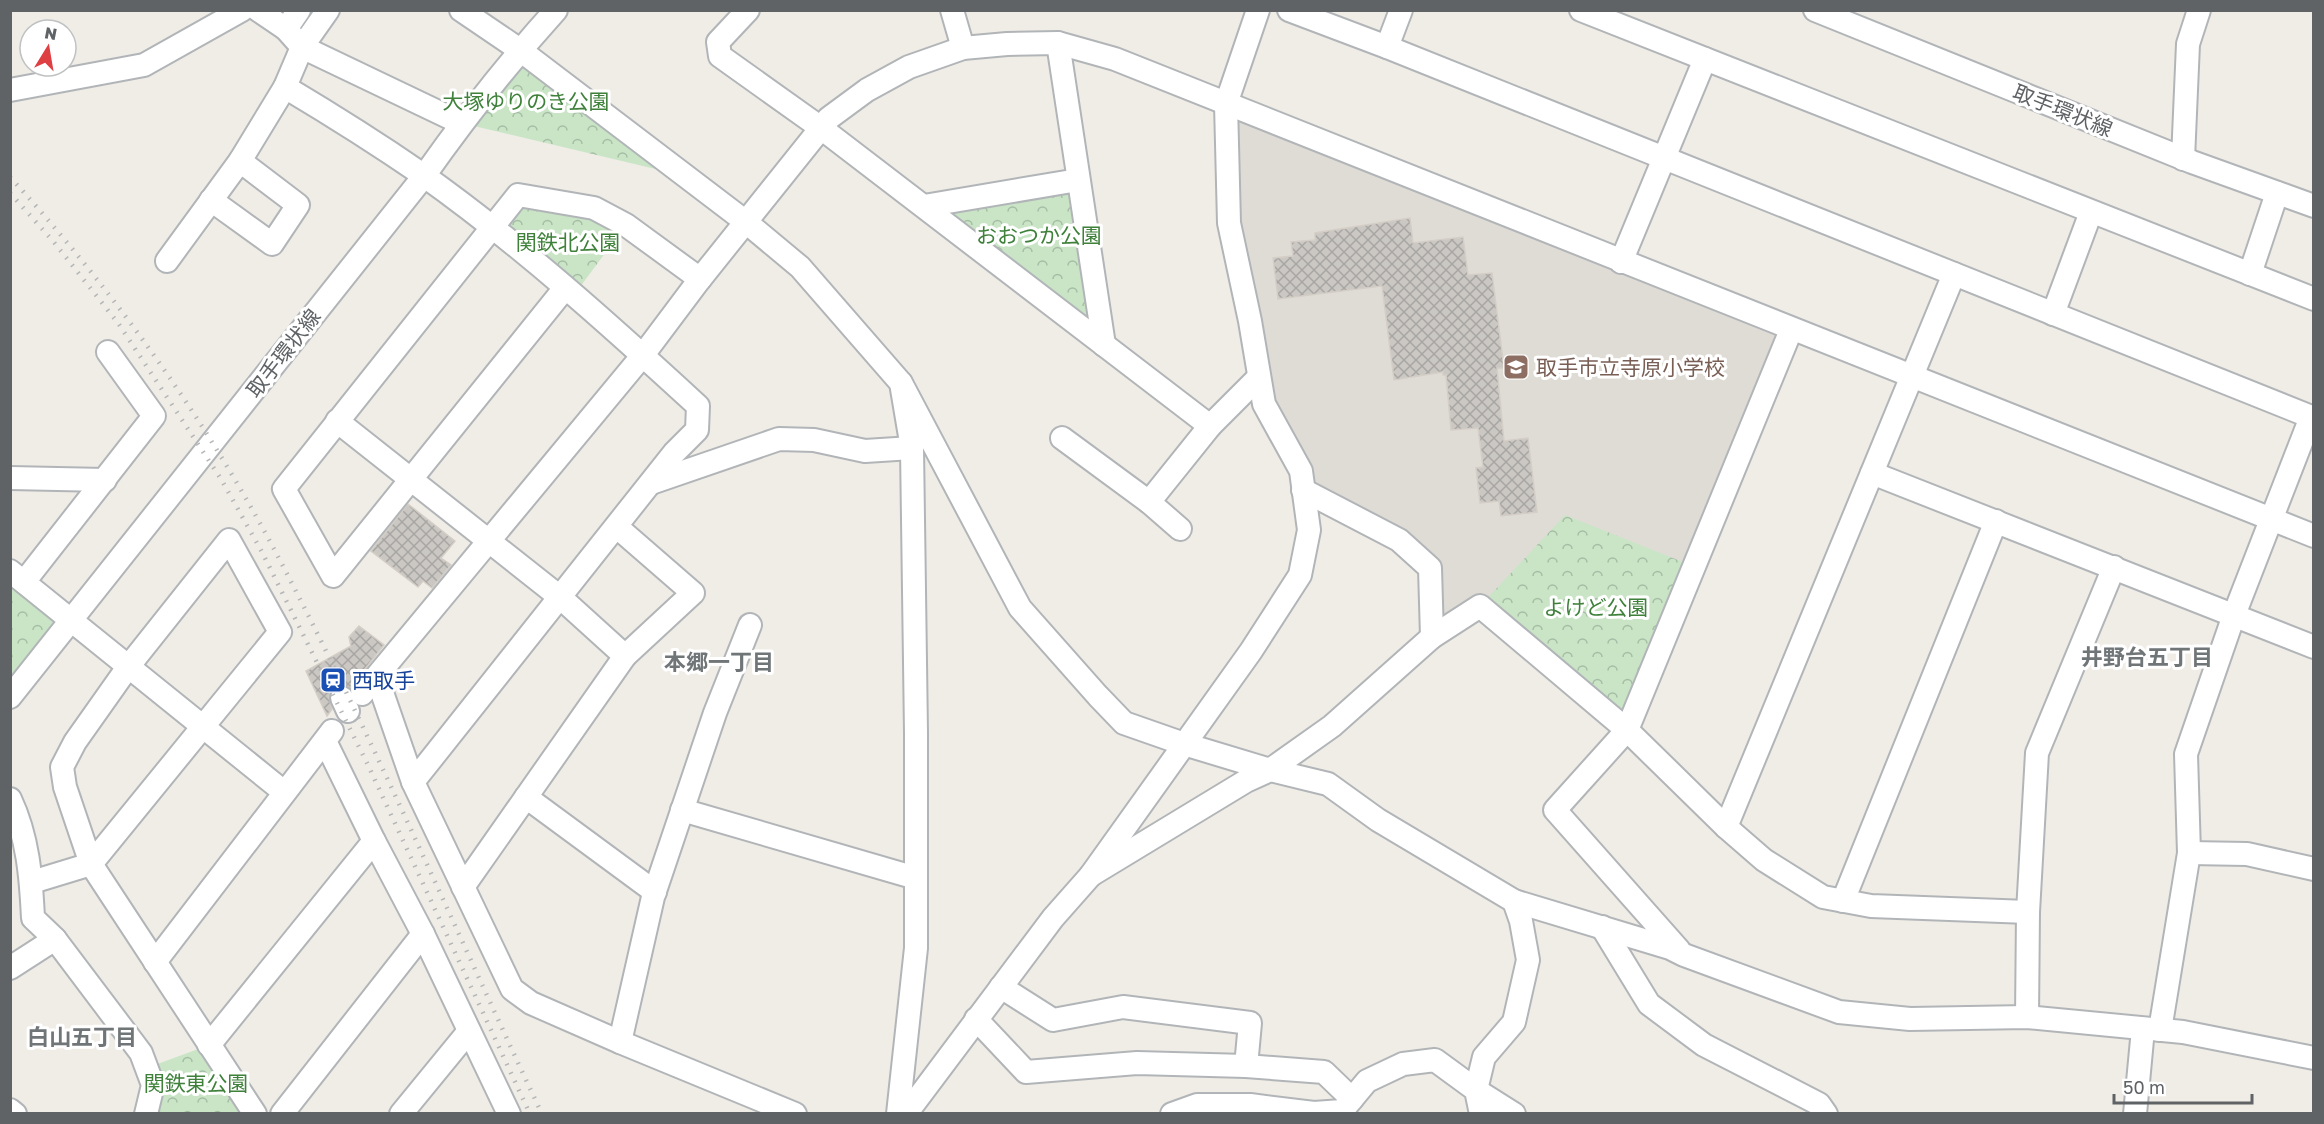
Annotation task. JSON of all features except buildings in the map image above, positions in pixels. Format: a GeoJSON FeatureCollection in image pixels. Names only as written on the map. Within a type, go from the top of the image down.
{"type":"FeatureCollection","features":[{"type":"Feature","properties":{"kind":"street"},"geometry":{"type":"LineString","coordinates":[[10,90],[144,65],[242,10]]}},
{"type":"Feature","properties":{"kind":"street"},"geometry":{"type":"LineString","coordinates":[[258,10],[286,29],[302,47],[461,123]]}},
{"type":"Feature","properties":{"kind":"street"},"geometry":{"type":"LineString","coordinates":[[286,29],[299,10]]}},
{"type":"Feature","properties":{"kind":"street"},"geometry":{"type":"LineString","coordinates":[[167,261],[240,161],[285,87],[302,47],[328,10]]}},
{"type":"Feature","properties":{"kind":"street"},"geometry":{"type":"LineString","coordinates":[[461,10],[520,50],[746,222],[800,267],[901,383],[1020,608],[1124,723],[1270,770],[1328,784],[1378,820],[1514,901],[1670,948],[1839,1012],[1910,1019],[2027,1017],[2151,1029],[2195,1035],[2313,1058]]}},
{"type":"Feature","properties":{"kind":"street","name":"取手環状線"},"geometry":{"type":"LineString","coordinates":[[10,697],[424,176],[461,123],[520,50],[556,10]]}},
{"type":"Feature","properties":{"kind":"street"},"geometry":{"type":"LineString","coordinates":[[748,10],[718,42],[720,56],[821,128],[1210,426]]}},
{"type":"Feature","properties":{"kind":"street"},"geometry":{"type":"LineString","coordinates":[[952,10],[963,48]]}},
{"type":"Feature","properties":{"kind":"street"},"geometry":{"type":"LineString","coordinates":[[906,1113],[1053,918],[1091,875],[1251,651],[1300,575],[1309,530],[1301,471],[1264,404],[1229,223],[1226,104],[1258,10]]}},
{"type":"Feature","properties":{"kind":"street"},"geometry":{"type":"LineString","coordinates":[[1289,10],[1387,47],[2312,418],[2234,615],[2186,754],[2189,852],[2135,1113]]}},
{"type":"Feature","properties":{"kind":"street"},"geometry":{"type":"LineString","coordinates":[[1387,47],[1401,10]]}},
{"type":"Feature","properties":{"kind":"street"},"geometry":{"type":"LineString","coordinates":[[1581,10],[2313,299]]}},
{"type":"Feature","properties":{"kind":"street","name":"取手環状線"},"geometry":{"type":"LineString","coordinates":[[1815,10],[2183,159],[2313,206]]}},
{"type":"Feature","properties":{"kind":"street"},"geometry":{"type":"LineString","coordinates":[[2183,159],[2188,44],[2199,10]]}},
{"type":"Feature","properties":{"kind":"street"},"geometry":{"type":"LineString","coordinates":[[1058,43],[1104,345]]}},
{"type":"Feature","properties":{"kind":"street"},"geometry":{"type":"LineString","coordinates":[[795,1113],[620,1042],[531,1003],[512,989],[413,782],[357,696],[643,356],[700,279],[829,118],[878,84],[909,67],[963,48],[1007,44],[1058,43],[1115,59],[2313,536]]}},
{"type":"Feature","properties":{"kind":"street"},"geometry":{"type":"LineString","coordinates":[[1621,262],[1705,59]]}},
{"type":"Feature","properties":{"kind":"street"},"geometry":{"type":"LineString","coordinates":[[285,87],[424,176],[565,288],[698,406],[697,430],[674,453],[413,782]]}},
{"type":"Feature","properties":{"kind":"street"},"geometry":{"type":"LineString","coordinates":[[211,200],[272,244],[298,205],[240,161]]}},
{"type":"Feature","properties":{"kind":"street"},"geometry":{"type":"LineString","coordinates":[[924,206],[1078,180]]}},
{"type":"Feature","properties":{"kind":"street"},"geometry":{"type":"LineString","coordinates":[[2250,274],[2277,193]]}},
{"type":"Feature","properties":{"kind":"street"},"geometry":{"type":"LineString","coordinates":[[565,288],[333,576],[284,489],[518,195],[594,208],[626,225],[700,279]]}},
{"type":"Feature","properties":{"kind":"street"},"geometry":{"type":"LineString","coordinates":[[2053,314],[2091,212]]}},
{"type":"Feature","properties":{"kind":"street"},"geometry":{"type":"LineString","coordinates":[[1726,827],[1954,274]]}},
{"type":"Feature","properties":{"kind":"street"},"geometry":{"type":"LineString","coordinates":[[1684,955],[1555,810],[1626,730],[1791,330]]}},
{"type":"Feature","properties":{"kind":"street"},"geometry":{"type":"LineString","coordinates":[[108,352],[154,416],[105,480],[17,576],[284,792]]}},
{"type":"Feature","properties":{"kind":"street"},"geometry":{"type":"LineString","coordinates":[[1149,502],[1210,426],[1259,377]]}},
{"type":"Feature","properties":{"kind":"street"},"geometry":{"type":"LineString","coordinates":[[898,1113],[916,948],[912,448],[901,383]]}},
{"type":"Feature","properties":{"kind":"street"},"geometry":{"type":"LineString","coordinates":[[337,421],[561,598],[625,656]]}},
{"type":"Feature","properties":{"kind":"street"},"geometry":{"type":"LineString","coordinates":[[1062,438],[1149,502],[1180,529]]}},
{"type":"Feature","properties":{"kind":"street"},"geometry":{"type":"LineString","coordinates":[[651,483],[779,439],[814,440],[865,451],[912,448]]}},
{"type":"Feature","properties":{"kind":"street"},"geometry":{"type":"LineString","coordinates":[[1872,473],[2313,647]]}},
{"type":"Feature","properties":{"kind":"street"},"geometry":{"type":"LineString","coordinates":[[10,478],[105,480]]}},
{"type":"Feature","properties":{"kind":"street"},"geometry":{"type":"LineString","coordinates":[[1303,490],[1399,540],[1430,568],[1432,637]]}},
{"type":"Feature","properties":{"kind":"street"},"geometry":{"type":"LineString","coordinates":[[1843,901],[1996,521]]}},
{"type":"Feature","properties":{"kind":"street"},"geometry":{"type":"LineString","coordinates":[[463,887],[625,656],[693,593],[617,527]]}},
{"type":"Feature","properties":{"kind":"street"},"geometry":{"type":"LineString","coordinates":[[32,882],[91,864],[280,632],[230,540],[128,667],[75,742],[62,767],[65,787],[91,864],[255,1113]]}},
{"type":"Feature","properties":{"kind":"street"},"geometry":{"type":"LineString","coordinates":[[2027,1017],[2028,912],[2037,753],[2114,567]]}},
{"type":"Feature","properties":{"kind":"street"},"geometry":{"type":"LineString","coordinates":[[1091,875],[1246,781],[1270,770],[1332,726],[1432,637],[1480,606],[1626,730],[1726,827],[1764,860],[1823,897],[1871,906],[2028,912]]}},
{"type":"Feature","properties":{"kind":"street"},"geometry":{"type":"LineString","coordinates":[[620,1042],[655,892],[715,713],[750,625]]}},
{"type":"Feature","properties":{"kind":"street"},"geometry":{"type":"LineString","coordinates":[[155,962],[329,736],[374,841],[423,934],[508,1113]]}},
{"type":"Feature","properties":{"kind":"street"},"geometry":{"type":"LineString","coordinates":[[526,797],[655,892]]}},
{"type":"Feature","properties":{"kind":"street"},"geometry":{"type":"LineString","coordinates":[[10,799],[19,816],[27,848],[32,882],[33,918],[55,939],[141,1053],[153,1085],[146,1113]]}},
{"type":"Feature","properties":{"kind":"street"},"geometry":{"type":"LineString","coordinates":[[682,810],[916,878]]}},
{"type":"Feature","properties":{"kind":"street"},"geometry":{"type":"LineString","coordinates":[[209,1045],[374,841]]}},
{"type":"Feature","properties":{"kind":"street"},"geometry":{"type":"LineString","coordinates":[[2189,852],[2247,854],[2313,869]]}},
{"type":"Feature","properties":{"kind":"street"},"geometry":{"type":"LineString","coordinates":[[1481,1113],[1476,1090],[1484,1057],[1514,1022],[1528,960],[1521,921],[1514,901]]}},
{"type":"Feature","properties":{"kind":"street"},"geometry":{"type":"LineString","coordinates":[[1602,927],[1649,1004],[1704,1045],[1819,1104],[1826,1113]]}},
{"type":"Feature","properties":{"kind":"street"},"geometry":{"type":"LineString","coordinates":[[282,1113],[423,934]]}},
{"type":"Feature","properties":{"kind":"street"},"geometry":{"type":"LineString","coordinates":[[10,968],[55,939]]}},
{"type":"Feature","properties":{"kind":"street"},"geometry":{"type":"LineString","coordinates":[[1001,987],[1053,1020],[1123,1007],[1250,1023],[1246,1066]]}},
{"type":"Feature","properties":{"kind":"street"},"geometry":{"type":"LineString","coordinates":[[976,1019],[1026,1072],[1137,1063],[1246,1066],[1324,1072],[1352,1099]]}},
{"type":"Feature","properties":{"kind":"street"},"geometry":{"type":"LineString","coordinates":[[401,1113],[469,1031]]}},
{"type":"Feature","properties":{"kind":"street"},"geometry":{"type":"LineString","coordinates":[[1172,1113],[1197,1105],[1240,1105],[1314,1113],[1342,1110],[1367,1081],[1403,1064],[1435,1060],[1476,1090],[1514,1113]]}},
{"type":"Feature","properties":{"kind":"street"},"geometry":{"type":"LineString","coordinates":[[10,1110],[15,1113]]}},
{"type":"Feature","properties":{"kind":"shaded area","name":"取手市立寺原小学校"},"geometry":{"type":"Polygon","coordinates":[[[1226,104],[1791,330],[1693,566],[1480,606],[1432,637],[1430,568],[1303,490],[1264,404],[1229,223],[1226,104]]]}},
{"type":"Feature","properties":{"kind":"green space","name":"大塚ゆりのき公園"},"geometry":{"type":"Polygon","coordinates":[[[520,50],[685,176],[461,123],[520,50]]]}},
{"type":"Feature","properties":{"kind":"green space","name":"おおつか公園"},"geometry":{"type":"Polygon","coordinates":[[[1078,180],[1104,345],[924,206],[1078,180]]]}},
{"type":"Feature","properties":{"kind":"green space","name":"関鉄北公園"},"geometry":{"type":"Polygon","coordinates":[[[518,195],[626,225],[574,295],[491,228],[518,195]]]}},
{"type":"Feature","properties":{"kind":"green space","name":"よけど公園"},"geometry":{"type":"Polygon","coordinates":[[[1565,515],[1693,566],[1627,730],[1480,606],[1565,515]]]}},
{"type":"Feature","properties":{"kind":"green space"},"geometry":{"type":"Polygon","coordinates":[[[11,585],[54,622],[11,677],[11,585]]]}},
{"type":"Feature","properties":{"kind":"green space","name":"関鉄東公園"},"geometry":{"type":"Polygon","coordinates":[[[209,1045],[255,1114],[144,1114],[144,1069],[209,1045]]]}},
{"type":"Feature","properties":{"kind":"railway"},"geometry":{"type":"LineString","coordinates":[[10,177],[84,263],[153,354],[217,450],[246,499],[310,618],[344,688],[542,1114]]}},
{"type":"Feature","properties":{"kind":"railway"},"geometry":{"type":"LineString","coordinates":[[10,193],[53,241],[118,323],[221,479],[262,552],[367,763],[530,1114]]}},
{"type":"Feature","properties":{"kind":"place","name":"取手市立寺原小学校"},"geometry":{"type":"Point","coordinates":[1516,367]}},
{"type":"Feature","properties":{"kind":"place","name":"西取手"},"geometry":{"type":"Point","coordinates":[333,680]}},
{"type":"Feature","properties":{"kind":"district","name":"井野台五丁目"},"geometry":{"type":"Point","coordinates":[2147,656]}},
{"type":"Feature","properties":{"kind":"district","name":"本郷一丁目"},"geometry":{"type":"Point","coordinates":[719,661]}},
{"type":"Feature","properties":{"kind":"district","name":"白山五丁目"},"geometry":{"type":"Point","coordinates":[82,1036]}}]}
